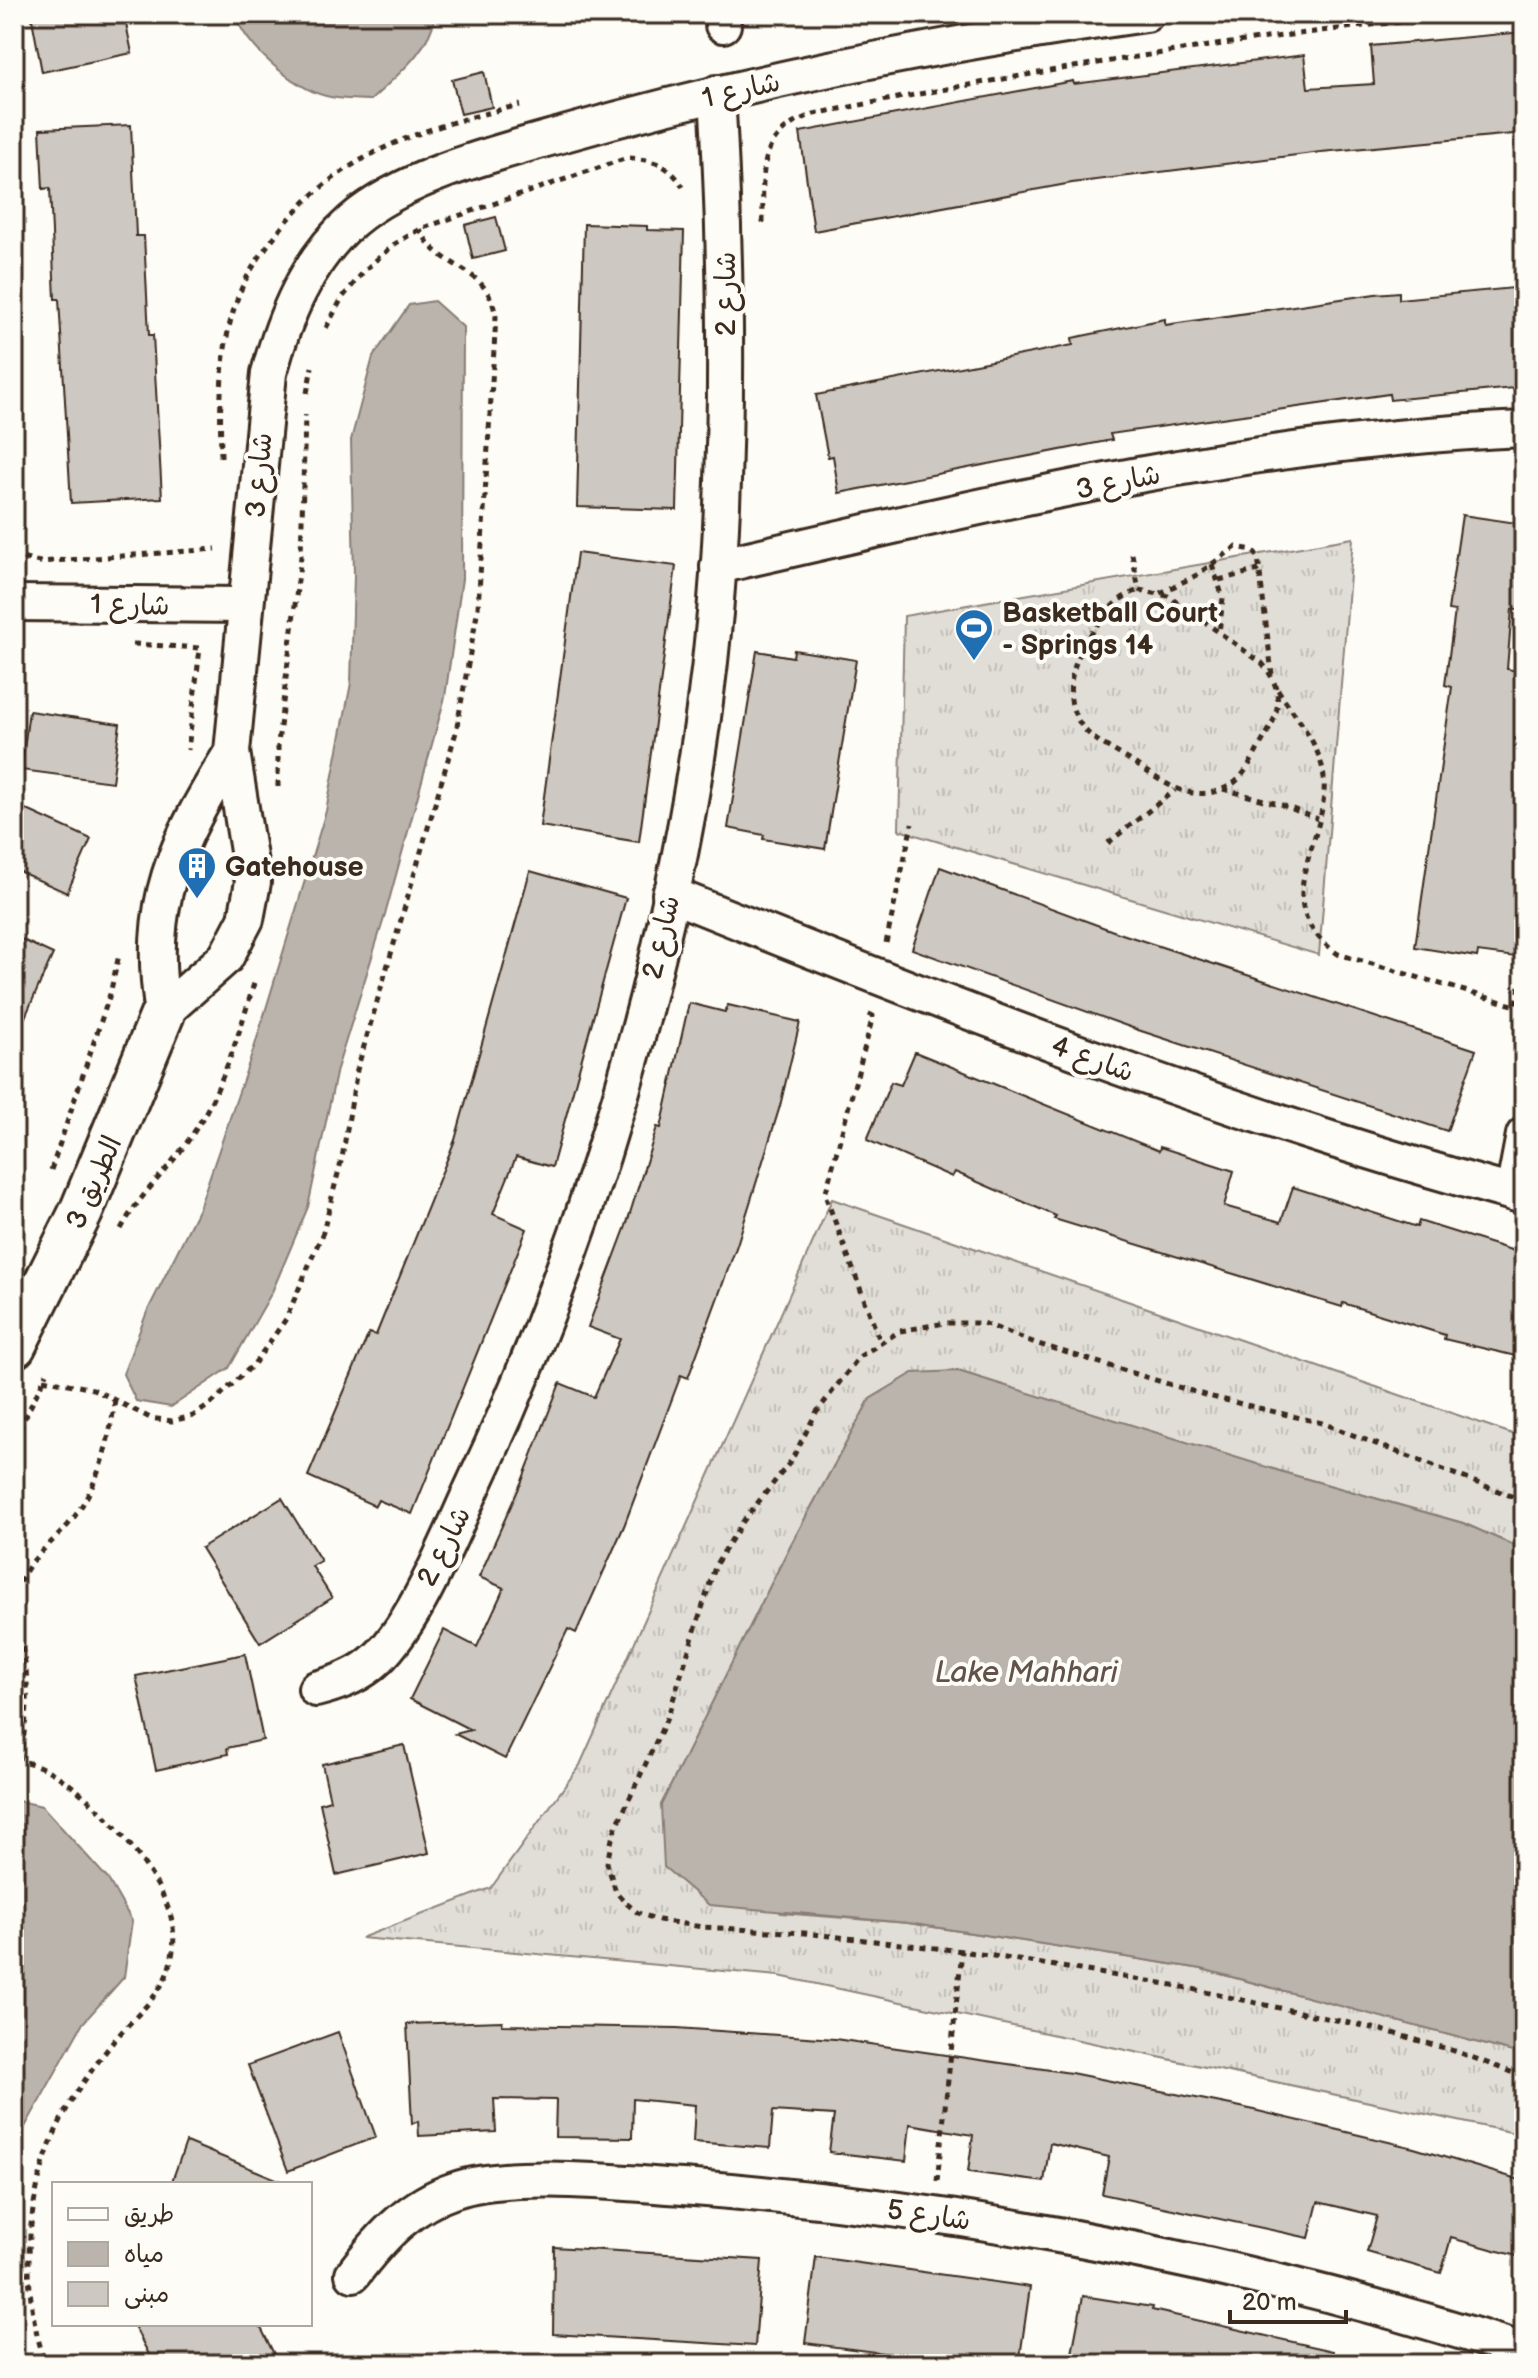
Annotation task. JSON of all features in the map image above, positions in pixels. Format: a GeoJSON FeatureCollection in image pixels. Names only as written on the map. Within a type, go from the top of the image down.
{"type":"FeatureCollection","features":[{"type":"Feature","properties":{"kind":"street","name":"شارع 1"},"geometry":{"type":"LineString","coordinates":[[352,220],[448,170],[500,152],[717,93],[921,52],[1146,14]]}},
{"type":"Feature","properties":{"kind":"street","name":"شارع 2"},"geometry":{"type":"LineString","coordinates":[[316,1689],[353,1677],[369,1666],[399,1634],[494,1443],[547,1312],[592,1183],[646,997],[670,894],[695,755],[718,566],[725,414],[724,225],[717,93]]}},
{"type":"Feature","properties":{"kind":"street","name":"شارع 3"},"geometry":{"type":"LineString","coordinates":[[232,752],[269,373],[280,331],[299,290],[323,254],[352,220]]}},
{"type":"Feature","properties":{"kind":"street","name":"شارع 3"},"geometry":{"type":"LineString","coordinates":[[718,566],[939,516],[1279,452],[1524,429]]}},
{"type":"Feature","properties":{"kind":"street","name":"شارع 1"},"geometry":{"type":"LineString","coordinates":[[14,603],[246,605]]}},
{"type":"Feature","properties":{"kind":"street","name":"3 الطريق"},"geometry":{"type":"LineString","coordinates":[[163,1013],[208,977],[226,957],[246,919],[253,882],[251,855],[232,752]]}},
{"type":"Feature","properties":{"kind":"street","name":"3 الطريق"},"geometry":{"type":"LineString","coordinates":[[14,1346],[81,1212],[163,1013],[156,942],[164,890],[205,795],[232,752]]}},
{"type":"Feature","properties":{"kind":"street","name":"شارع 4"},"geometry":{"type":"LineString","coordinates":[[670,894],[876,977],[1086,1056],[1298,1128],[1519,1194]]}},
{"type":"Feature","properties":{"kind":"street"},"geometry":{"type":"LineString","coordinates":[[1519,1194],[1524,1135]]}},
{"type":"Feature","properties":{"kind":"street","name":"شارع 5"},"geometry":{"type":"LineString","coordinates":[[353,2274],[381,2236],[418,2207],[456,2189],[508,2180],[652,2185],[794,2196],[934,2213],[1091,2239],[1253,2274],[1395,2310],[1524,2351]]}},
{"type":"Feature","properties":{"kind":"path"},"geometry":{"type":"LineString","coordinates":[[763,230],[763,168],[768,149],[779,133],[795,120],[814,114],[1092,63],[1257,39],[1481,14]]}},
{"type":"Feature","properties":{"kind":"path"},"geometry":{"type":"LineString","coordinates":[[221,466],[220,409],[224,354],[237,300],[262,253],[295,210],[335,175],[381,147],[430,128],[530,102]]}},
{"type":"Feature","properties":{"kind":"path"},"geometry":{"type":"LineString","coordinates":[[325,331],[342,298],[365,270],[393,245],[420,229],[627,158],[648,159],[669,168],[683,185],[685,196]]}},
{"type":"Feature","properties":{"kind":"path"},"geometry":{"type":"LineString","coordinates":[[43,1379],[81,1385],[150,1418],[172,1421],[193,1416],[211,1404],[254,1364],[286,1319],[323,1232],[342,1158],[357,1070],[456,732],[478,608],[496,317],[487,289],[478,277],[436,254],[420,229]]}},
{"type":"Feature","properties":{"kind":"path"},"geometry":{"type":"LineString","coordinates":[[278,794],[278,743],[301,556],[305,402],[317,354]]}},
{"type":"Feature","properties":{"kind":"path"},"geometry":{"type":"LineString","coordinates":[[1160,593],[1236,547],[1245,547],[1258,557],[1272,675],[1278,690],[1318,752],[1324,777],[1301,896],[1309,926],[1321,942],[1338,954],[1516,1006],[1524,966]]}},
{"type":"Feature","properties":{"kind":"path"},"geometry":{"type":"LineString","coordinates":[[14,551],[25,559],[40,562],[222,549]]}},
{"type":"Feature","properties":{"kind":"path"},"geometry":{"type":"LineString","coordinates":[[1132,554],[1139,590]]}},
{"type":"Feature","properties":{"kind":"path"},"geometry":{"type":"LineString","coordinates":[[1212,564],[1223,598],[1219,633]]}},
{"type":"Feature","properties":{"kind":"path"},"geometry":{"type":"LineString","coordinates":[[1219,580],[1259,570]]}},
{"type":"Feature","properties":{"kind":"path"},"geometry":{"type":"LineString","coordinates":[[1272,675],[1262,663],[1160,593],[1139,590],[1112,603],[1076,655],[1071,694],[1086,731],[1175,790],[1194,794],[1222,789],[1239,779],[1274,721],[1278,690]]}},
{"type":"Feature","properties":{"kind":"path"},"geometry":{"type":"LineString","coordinates":[[123,643],[200,648],[187,757]]}},
{"type":"Feature","properties":{"kind":"path"},"geometry":{"type":"LineString","coordinates":[[1222,789],[1282,805],[1318,819]]}},
{"type":"Feature","properties":{"kind":"path"},"geometry":{"type":"LineString","coordinates":[[1108,843],[1175,790]]}},
{"type":"Feature","properties":{"kind":"path"},"geometry":{"type":"LineString","coordinates":[[880,1341],[825,1195],[873,1016],[863,1010],[894,913],[912,824]]}},
{"type":"Feature","properties":{"kind":"path"},"geometry":{"type":"LineString","coordinates":[[50,1173],[110,994],[120,953]]}},
{"type":"Feature","properties":{"kind":"path"},"geometry":{"type":"LineString","coordinates":[[117,1238],[146,1190],[185,1144],[218,1091],[260,965]]}},
{"type":"Feature","properties":{"kind":"path"},"geometry":{"type":"LineString","coordinates":[[1524,1501],[1322,1423],[1223,1401],[1038,1344],[983,1323],[900,1331],[859,1357],[816,1413],[791,1461],[744,1520],[716,1564],[668,1716],[613,1834],[607,1863],[616,1892],[626,1903],[638,1913],[659,1920],[702,1927],[804,1933],[962,1951],[1173,1985],[1382,2030],[1458,2052],[1524,2077]]}},
{"type":"Feature","properties":{"kind":"path"},"geometry":{"type":"LineString","coordinates":[[14,1440],[51,1365]]}},
{"type":"Feature","properties":{"kind":"path"},"geometry":{"type":"LineString","coordinates":[[46,2364],[30,2296],[34,2205],[47,2159],[62,2118],[88,2075],[160,1989],[174,1943],[172,1921],[162,1893],[127,1843],[83,1794],[52,1771],[17,1761],[28,1696],[14,1609],[18,1588],[25,1571],[72,1520],[89,1493],[108,1443],[115,1400]]}},
{"type":"Feature","properties":{"kind":"path"},"geometry":{"type":"LineString","coordinates":[[934,2213],[962,1951]]}},
{"type":"Feature","properties":{"kind":"green space"},"geometry":{"type":"Polygon","coordinates":[[[1353,538],[1319,955],[899,830],[904,616],[1353,538]]]}},
{"type":"Feature","properties":{"kind":"green space"},"geometry":{"type":"Polygon","coordinates":[[[832,1199],[1524,1438],[1524,1550],[1463,1523],[1286,1473],[958,1371],[913,1374],[870,1399],[789,1548],[661,1805],[781,1913],[908,1923],[1202,1969],[1524,2055],[1524,2135],[779,1976],[361,1938],[491,1888],[580,1765],[832,1199]]]}},
{"type":"Feature","properties":{"kind":"water"},"geometry":{"type":"Polygon","coordinates":[[[236,14],[436,14],[427,40],[419,51],[371,100],[331,97],[300,85],[259,52],[240,26],[236,14]]]}},
{"type":"Feature","properties":{"kind":"water"},"geometry":{"type":"Polygon","coordinates":[[[434,301],[463,327],[462,579],[445,697],[385,915],[337,1069],[308,1207],[272,1292],[229,1368],[171,1407],[136,1401],[123,1374],[147,1312],[199,1208],[255,1045],[326,811],[351,683],[354,575],[351,440],[373,357],[409,305],[434,301]]]}},
{"type":"Feature","properties":{"kind":"water","name":"Lake Mahhari"},"geometry":{"type":"Polygon","coordinates":[[[958,1371],[1286,1473],[1463,1523],[1524,1550],[1524,2055],[1202,1969],[908,1923],[709,1905],[664,1867],[661,1805],[789,1548],[870,1399],[913,1373],[958,1371]]]}},
{"type":"Feature","properties":{"kind":"water"},"geometry":{"type":"Polygon","coordinates":[[[14,1800],[42,1806],[108,1879],[132,1921],[124,1977],[83,2023],[16,2143],[14,2156],[14,1800]]]}},
{"type":"Feature","properties":{"kind":"building"},"geometry":{"type":"Polygon","coordinates":[[[31,14],[124,14],[132,53],[42,72],[31,14]]]}},
{"type":"Feature","properties":{"kind":"building"},"geometry":{"type":"Polygon","coordinates":[[[1524,32],[1524,133],[1321,152],[1072,183],[814,231],[800,132],[1073,81],[1074,84],[1304,55],[1308,88],[1374,84],[1371,46],[1524,32]]]}},
{"type":"Feature","properties":{"kind":"building"},"geometry":{"type":"Polygon","coordinates":[[[484,72],[492,107],[461,114],[452,80],[484,72]]]}},
{"type":"Feature","properties":{"kind":"building"},"geometry":{"type":"Polygon","coordinates":[[[131,125],[136,236],[144,236],[149,335],[153,335],[162,498],[71,503],[50,188],[43,189],[40,129],[131,125]]]}},
{"type":"Feature","properties":{"kind":"building"},"geometry":{"type":"Polygon","coordinates":[[[496,217],[505,251],[473,259],[465,225],[496,217]]]}},
{"type":"Feature","properties":{"kind":"building"},"geometry":{"type":"Polygon","coordinates":[[[584,224],[647,226],[647,230],[684,231],[677,510],[577,507],[584,224]]]}},
{"type":"Feature","properties":{"kind":"building"},"geometry":{"type":"Polygon","coordinates":[[[1524,287],[1524,387],[1390,400],[1389,394],[1110,434],[1112,440],[839,493],[833,456],[828,457],[816,395],[1073,345],[1072,338],[1165,319],[1165,325],[1375,294],[1399,292],[1399,299],[1524,287]]]}},
{"type":"Feature","properties":{"kind":"building"},"geometry":{"type":"Polygon","coordinates":[[[1462,515],[1524,524],[1524,611],[1512,609],[1507,669],[1518,671],[1517,676],[1524,677],[1524,895],[1515,957],[1478,952],[1477,957],[1415,947],[1452,687],[1445,685],[1455,611],[1448,610],[1462,515]]]}},
{"type":"Feature","properties":{"kind":"building"},"geometry":{"type":"Polygon","coordinates":[[[577,553],[676,566],[639,842],[540,826],[577,553]]]}},
{"type":"Feature","properties":{"kind":"building"},"geometry":{"type":"Polygon","coordinates":[[[794,650],[856,660],[825,849],[763,839],[764,835],[728,828],[757,651],[793,657],[794,650]]]}},
{"type":"Feature","properties":{"kind":"building"},"geometry":{"type":"Polygon","coordinates":[[[29,711],[120,724],[112,782],[21,770],[29,711]]]}},
{"type":"Feature","properties":{"kind":"building"},"geometry":{"type":"Polygon","coordinates":[[[14,804],[91,839],[67,893],[14,869],[14,804]]]}},
{"type":"Feature","properties":{"kind":"building"},"geometry":{"type":"Polygon","coordinates":[[[940,867],[1116,932],[1476,1050],[1447,1131],[1138,1030],[912,949],[940,867]]]}},
{"type":"Feature","properties":{"kind":"building"},"geometry":{"type":"Polygon","coordinates":[[[530,871],[626,898],[552,1167],[516,1157],[493,1214],[527,1229],[412,1514],[378,1500],[375,1506],[308,1476],[369,1333],[376,1335],[455,1140],[530,871]]]}},
{"type":"Feature","properties":{"kind":"building"},"geometry":{"type":"Polygon","coordinates":[[[14,936],[53,954],[14,1042],[14,936]]]}},
{"type":"Feature","properties":{"kind":"building"},"geometry":{"type":"Polygon","coordinates":[[[689,1003],[725,1012],[728,1005],[800,1022],[780,1106],[737,1245],[688,1378],[681,1375],[624,1526],[576,1633],[568,1629],[505,1759],[455,1734],[471,1730],[410,1699],[444,1630],[477,1647],[504,1588],[479,1577],[522,1481],[560,1383],[594,1397],[620,1339],[588,1327],[626,1226],[657,1127],[661,1128],[689,1003]]]}},
{"type":"Feature","properties":{"kind":"building"},"geometry":{"type":"Polygon","coordinates":[[[915,1052],[1159,1151],[1160,1147],[1234,1171],[1224,1206],[1281,1222],[1293,1187],[1417,1227],[1419,1221],[1524,1254],[1524,1358],[1444,1339],[1445,1335],[1343,1303],[1342,1307],[1054,1219],[1056,1216],[955,1172],[952,1177],[867,1140],[891,1082],[901,1085],[915,1052]]]}},
{"type":"Feature","properties":{"kind":"building"},"geometry":{"type":"Polygon","coordinates":[[[282,1498],[321,1561],[312,1566],[332,1598],[260,1643],[201,1548],[282,1498]]]}},
{"type":"Feature","properties":{"kind":"building"},"geometry":{"type":"Polygon","coordinates":[[[245,1654],[263,1740],[227,1748],[228,1754],[156,1770],[136,1676],[245,1654]]]}},
{"type":"Feature","properties":{"kind":"building"},"geometry":{"type":"Polygon","coordinates":[[[404,1745],[429,1853],[336,1875],[320,1803],[330,1800],[322,1764],[404,1745]]]}},
{"type":"Feature","properties":{"kind":"building"},"geometry":{"type":"Polygon","coordinates":[[[502,2021],[502,2025],[677,2028],[835,2039],[1071,2073],[1241,2107],[1414,2148],[1524,2181],[1524,2258],[1451,2238],[1441,2273],[1367,2252],[1377,2216],[1318,2202],[1309,2238],[1102,2194],[1109,2157],[1050,2143],[1044,2182],[968,2172],[973,2135],[910,2124],[906,2161],[829,2152],[834,2115],[773,2111],[770,2148],[693,2142],[695,2105],[633,2099],[632,2138],[555,2137],[556,2100],[494,2099],[496,2132],[419,2136],[418,2121],[412,2124],[407,2024],[502,2021]]]}},
{"type":"Feature","properties":{"kind":"building"},"geometry":{"type":"Polygon","coordinates":[[[338,2032],[376,2137],[288,2171],[248,2065],[338,2032]]]}},
{"type":"Feature","properties":{"kind":"building"},"geometry":{"type":"Polygon","coordinates":[[[186,2142],[284,2182],[172,2182],[186,2142]]]}},
{"type":"Feature","properties":{"kind":"building"},"geometry":{"type":"Polygon","coordinates":[[[554,2247],[762,2260],[755,2346],[553,2334],[554,2247]]]}},
{"type":"Feature","properties":{"kind":"building"},"geometry":{"type":"Polygon","coordinates":[[[816,2257],[1030,2287],[1019,2364],[968,2364],[805,2343],[816,2257]]]}},
{"type":"Feature","properties":{"kind":"building"},"geometry":{"type":"Polygon","coordinates":[[[1083,2296],[1153,2307],[1152,2310],[1333,2351],[1331,2364],[1070,2364],[1083,2296]]]}},
{"type":"Feature","properties":{"kind":"building"},"geometry":{"type":"Polygon","coordinates":[[[134,2326],[260,2326],[279,2364],[154,2364],[134,2326]]]}},
{"type":"Feature","properties":{"kind":"place","name":"Basketball Court - Springs 14"},"geometry":{"type":"Point","coordinates":[974,662]}},
{"type":"Feature","properties":{"kind":"place","name":"Gatehouse"},"geometry":{"type":"Point","coordinates":[197,900]}}]}
